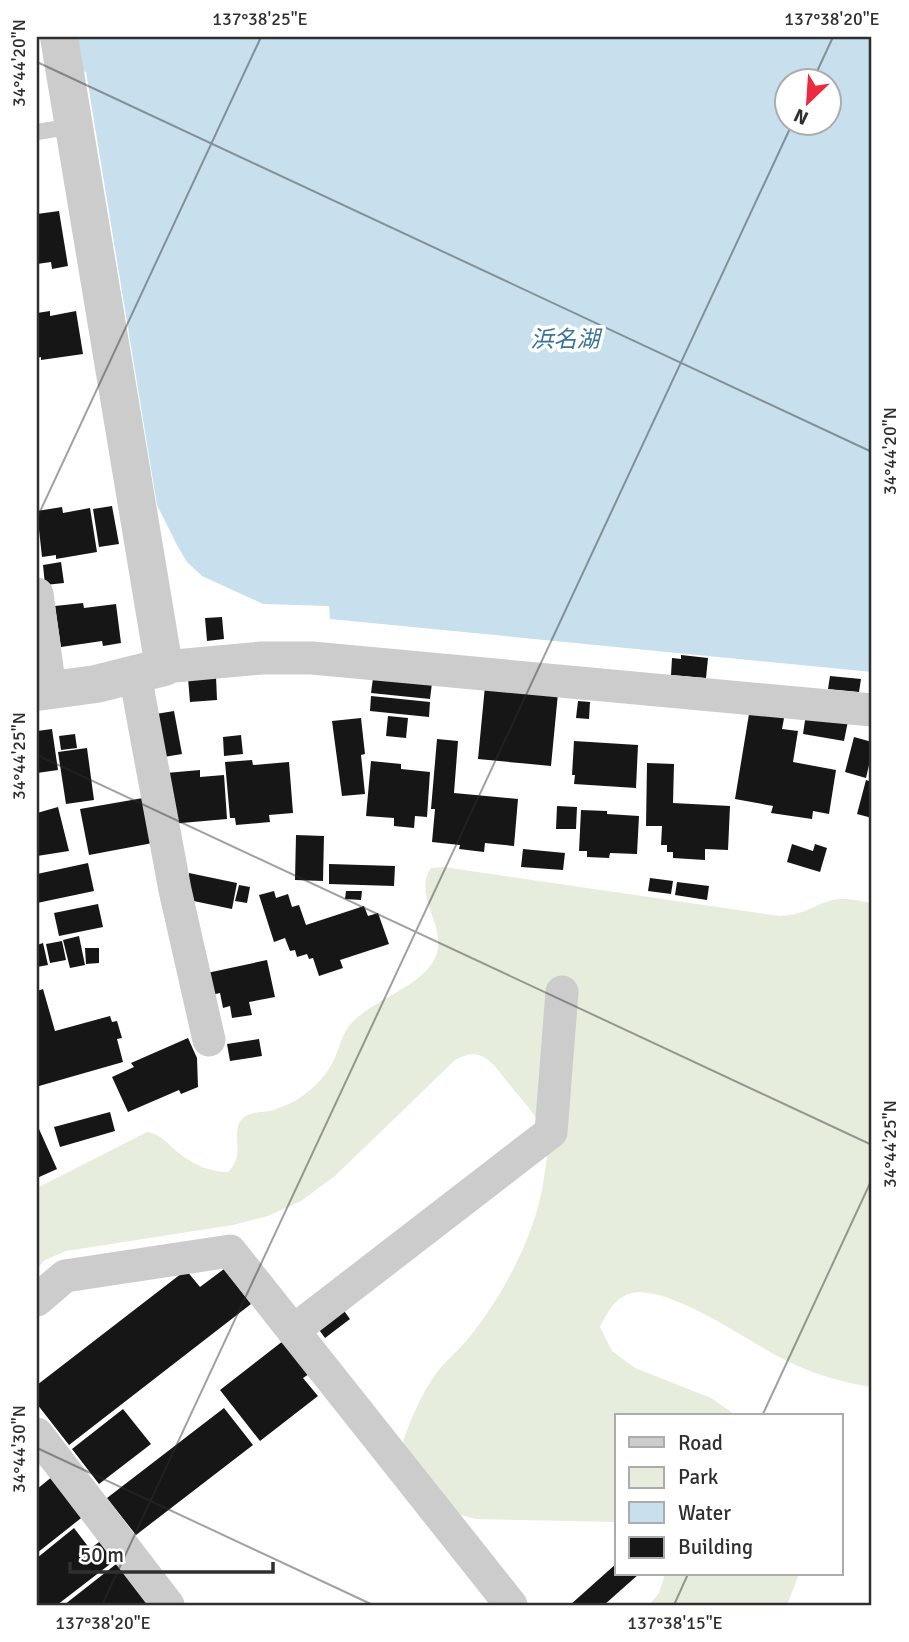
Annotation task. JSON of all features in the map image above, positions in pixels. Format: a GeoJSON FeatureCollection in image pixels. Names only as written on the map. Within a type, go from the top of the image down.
{"type":"FeatureCollection","features":[{"type":"Feature","properties":{"kind":"street"},"geometry":{"type":"LineString","coordinates":[[60,43],[74,126],[149,671],[170,866],[209,1040]]}},
{"type":"Feature","properties":{"kind":"street"},"geometry":{"type":"LineString","coordinates":[[37,594],[43,691],[96,684],[149,671],[261,658],[312,658],[872,710]]}},
{"type":"Feature","properties":{"kind":"street"},"geometry":{"type":"LineString","coordinates":[[293,1331],[551,1132],[562,992]]}},
{"type":"Feature","properties":{"kind":"street"},"geometry":{"type":"LineString","coordinates":[[37,1300],[65,1276],[230,1251],[511,1605]]}},
{"type":"Feature","properties":{"kind":"street"},"geometry":{"type":"LineString","coordinates":[[37,1434],[168,1605]]}},
{"type":"Feature","properties":{"kind":"lane"},"geometry":{"type":"LineString","coordinates":[[37,132],[74,126]]}},
{"type":"Feature","properties":{"kind":"green space"},"geometry":{"type":"Polygon","coordinates":[[[443,867],[779,916],[796,914],[838,899],[872,903],[872,1387],[827,1377],[796,1365],[688,1306],[648,1293],[632,1293],[612,1306],[600,1327],[612,1351],[635,1368],[711,1398],[734,1414],[615,1414],[615,1522],[476,1519],[461,1515],[448,1507],[403,1442],[430,1382],[480,1324],[515,1266],[533,1225],[547,1160],[545,1136],[539,1122],[492,1063],[473,1054],[455,1060],[335,1176],[301,1201],[268,1216],[233,1225],[66,1251],[45,1260],[37,1268],[37,1188],[147,1132],[161,1137],[197,1165],[228,1172],[236,1158],[237,1130],[243,1118],[284,1106],[321,1080],[330,1068],[349,1026],[369,1009],[417,979],[434,960],[438,937],[425,890],[431,868],[443,867]]]}},
{"type":"Feature","properties":{"kind":"green space"},"geometry":{"type":"Polygon","coordinates":[[[664,1576],[798,1576],[787,1605],[649,1605],[659,1593],[664,1576]]]}},
{"type":"Feature","properties":{"kind":"water","name":"浜名湖"},"geometry":{"type":"Polygon","coordinates":[[[77,37],[872,37],[872,672],[330,619],[329,606],[263,604],[202,576],[187,562],[157,505],[86,72],[83,71],[77,37]]]}},
{"type":"Feature","properties":{"kind":"building"},"geometry":{"type":"Polygon","coordinates":[[[59,211],[68,266],[52,269],[51,262],[37,264],[37,214],[59,211]]]}},
{"type":"Feature","properties":{"kind":"building"},"geometry":{"type":"Polygon","coordinates":[[[50,311],[50,316],[76,311],[83,354],[41,360],[41,357],[37,358],[37,313],[50,311]]]}},
{"type":"Feature","properties":{"kind":"building"},"geometry":{"type":"Polygon","coordinates":[[[112,506],[119,544],[99,547],[93,509],[112,506]]]}},
{"type":"Feature","properties":{"kind":"building"},"geometry":{"type":"Polygon","coordinates":[[[62,507],[63,513],[90,508],[97,552],[56,559],[56,555],[42,557],[37,511],[62,507]]]}},
{"type":"Feature","properties":{"kind":"building"},"geometry":{"type":"Polygon","coordinates":[[[61,562],[64,583],[45,585],[43,565],[61,562]]]}},
{"type":"Feature","properties":{"kind":"building"},"geometry":{"type":"Polygon","coordinates":[[[83,603],[84,608],[116,604],[121,643],[103,646],[102,641],[61,647],[55,606],[83,603]]]}},
{"type":"Feature","properties":{"kind":"building"},"geometry":{"type":"Polygon","coordinates":[[[222,617],[224,639],[207,641],[205,618],[222,617]]]}},
{"type":"Feature","properties":{"kind":"building"},"geometry":{"type":"Polygon","coordinates":[[[681,655],[708,658],[706,678],[671,675],[672,658],[681,659],[681,655]]]}},
{"type":"Feature","properties":{"kind":"building"},"geometry":{"type":"Polygon","coordinates":[[[216,676],[217,700],[190,702],[188,678],[216,676]]]}},
{"type":"Feature","properties":{"kind":"building"},"geometry":{"type":"Polygon","coordinates":[[[830,676],[861,679],[859,692],[828,689],[830,676]]]}},
{"type":"Feature","properties":{"kind":"building"},"geometry":{"type":"Polygon","coordinates":[[[373,678],[432,683],[430,699],[371,693],[373,678]]]}},
{"type":"Feature","properties":{"kind":"building"},"geometry":{"type":"Polygon","coordinates":[[[485,686],[558,693],[551,766],[478,759],[485,686]]]}},
{"type":"Feature","properties":{"kind":"building"},"geometry":{"type":"Polygon","coordinates":[[[371,696],[430,702],[429,717],[370,711],[371,696]]]}},
{"type":"Feature","properties":{"kind":"building"},"geometry":{"type":"Polygon","coordinates":[[[578,701],[590,702],[589,719],[576,718],[578,701]]]}},
{"type":"Feature","properties":{"kind":"building"},"geometry":{"type":"Polygon","coordinates":[[[750,708],[785,713],[782,729],[798,731],[793,762],[836,770],[829,814],[813,811],[812,819],[771,813],[773,806],[735,799],[750,708]]]}},
{"type":"Feature","properties":{"kind":"building"},"geometry":{"type":"Polygon","coordinates":[[[174,711],[182,754],[158,758],[150,715],[174,711]]]}},
{"type":"Feature","properties":{"kind":"building"},"geometry":{"type":"Polygon","coordinates":[[[806,714],[848,721],[844,741],[803,734],[806,714]]]}},
{"type":"Feature","properties":{"kind":"building"},"geometry":{"type":"Polygon","coordinates":[[[388,716],[408,718],[406,738],[386,736],[388,716]]]}},
{"type":"Feature","properties":{"kind":"building"},"geometry":{"type":"Polygon","coordinates":[[[361,718],[365,754],[361,755],[365,794],[342,796],[332,721],[361,718]]]}},
{"type":"Feature","properties":{"kind":"building"},"geometry":{"type":"Polygon","coordinates":[[[52,729],[58,770],[37,773],[37,731],[52,729]]]}},
{"type":"Feature","properties":{"kind":"building"},"geometry":{"type":"Polygon","coordinates":[[[75,734],[77,748],[61,750],[59,736],[75,734]]]}},
{"type":"Feature","properties":{"kind":"building"},"geometry":{"type":"Polygon","coordinates":[[[241,735],[243,754],[224,756],[223,737],[241,735]]]}},
{"type":"Feature","properties":{"kind":"building"},"geometry":{"type":"Polygon","coordinates":[[[854,737],[872,742],[866,778],[845,772],[854,737]]]}},
{"type":"Feature","properties":{"kind":"building"},"geometry":{"type":"Polygon","coordinates":[[[437,739],[458,741],[454,793],[518,799],[514,846],[485,843],[484,852],[459,849],[460,845],[432,842],[435,809],[431,809],[437,739]]]}},
{"type":"Feature","properties":{"kind":"building"},"geometry":{"type":"Polygon","coordinates":[[[574,741],[638,745],[636,788],[574,784],[574,741]]]}},
{"type":"Feature","properties":{"kind":"building"},"geometry":{"type":"Polygon","coordinates":[[[87,748],[94,800],[66,804],[58,752],[87,748]]]}},
{"type":"Feature","properties":{"kind":"building"},"geometry":{"type":"Polygon","coordinates":[[[252,760],[253,765],[289,762],[293,813],[269,815],[270,822],[236,825],[235,818],[230,818],[225,762],[252,760]]]}},
{"type":"Feature","properties":{"kind":"building"},"geometry":{"type":"Polygon","coordinates":[[[371,761],[401,764],[401,769],[430,772],[427,817],[415,816],[414,828],[394,826],[394,818],[366,816],[371,761]]]}},
{"type":"Feature","properties":{"kind":"building"},"geometry":{"type":"Polygon","coordinates":[[[647,763],[674,764],[673,803],[730,806],[728,850],[705,849],[705,860],[673,858],[673,852],[667,852],[667,845],[661,845],[662,826],[646,826],[647,763]]]}},
{"type":"Feature","properties":{"kind":"building"},"geometry":{"type":"Polygon","coordinates":[[[200,770],[200,777],[224,775],[227,819],[170,824],[166,773],[200,770]]]}},
{"type":"Feature","properties":{"kind":"building"},"geometry":{"type":"Polygon","coordinates":[[[866,780],[872,782],[872,818],[857,814],[866,780]]]}},
{"type":"Feature","properties":{"kind":"building"},"geometry":{"type":"Polygon","coordinates":[[[149,797],[158,842],[89,855],[80,809],[149,797]]]}},
{"type":"Feature","properties":{"kind":"building"},"geometry":{"type":"Polygon","coordinates":[[[557,806],[577,807],[576,829],[556,829],[557,806]]]}},
{"type":"Feature","properties":{"kind":"building"},"geometry":{"type":"Polygon","coordinates":[[[58,807],[69,851],[37,856],[37,813],[58,807]]]}},
{"type":"Feature","properties":{"kind":"building"},"geometry":{"type":"Polygon","coordinates":[[[581,810],[639,816],[637,854],[610,853],[609,858],[587,857],[587,851],[579,851],[581,810]]]}},
{"type":"Feature","properties":{"kind":"building"},"geometry":{"type":"Polygon","coordinates":[[[296,835],[324,836],[323,881],[295,880],[296,835]]]}},
{"type":"Feature","properties":{"kind":"building"},"geometry":{"type":"Polygon","coordinates":[[[792,844],[813,851],[815,844],[827,848],[820,872],[787,862],[792,844]]]}},
{"type":"Feature","properties":{"kind":"building"},"geometry":{"type":"Polygon","coordinates":[[[523,849],[565,853],[563,870],[521,867],[523,849]]]}},
{"type":"Feature","properties":{"kind":"building"},"geometry":{"type":"Polygon","coordinates":[[[88,863],[94,891],[37,903],[37,874],[88,863]]]}},
{"type":"Feature","properties":{"kind":"building"},"geometry":{"type":"Polygon","coordinates":[[[329,864],[395,866],[394,886],[329,884],[329,864]]]}},
{"type":"Feature","properties":{"kind":"building"},"geometry":{"type":"Polygon","coordinates":[[[189,873],[237,883],[232,909],[184,899],[189,873]]]}},
{"type":"Feature","properties":{"kind":"building"},"geometry":{"type":"Polygon","coordinates":[[[650,878],[673,881],[671,894],[648,891],[650,878]]]}},
{"type":"Feature","properties":{"kind":"building"},"geometry":{"type":"Polygon","coordinates":[[[677,882],[709,886],[707,900],[675,895],[677,882]]]}},
{"type":"Feature","properties":{"kind":"building"},"geometry":{"type":"Polygon","coordinates":[[[239,885],[250,887],[247,903],[235,901],[239,885]]]}},
{"type":"Feature","properties":{"kind":"building"},"geometry":{"type":"Polygon","coordinates":[[[274,891],[276,898],[288,894],[292,907],[299,905],[306,925],[364,906],[368,916],[378,913],[389,944],[340,960],[343,968],[319,976],[313,958],[309,959],[307,954],[297,957],[295,950],[290,951],[285,938],[274,942],[259,895],[274,891]]]}},
{"type":"Feature","properties":{"kind":"building"},"geometry":{"type":"Polygon","coordinates":[[[346,891],[362,891],[361,900],[345,899],[346,891]]]}},
{"type":"Feature","properties":{"kind":"building"},"geometry":{"type":"Polygon","coordinates":[[[98,904],[103,927],[59,936],[54,913],[98,904]]]}},
{"type":"Feature","properties":{"kind":"building"},"geometry":{"type":"Polygon","coordinates":[[[79,936],[85,965],[70,968],[63,940],[79,936]]]}},
{"type":"Feature","properties":{"kind":"building"},"geometry":{"type":"Polygon","coordinates":[[[62,941],[66,960],[50,963],[46,944],[62,941]]]}},
{"type":"Feature","properties":{"kind":"building"},"geometry":{"type":"Polygon","coordinates":[[[43,943],[48,965],[37,967],[37,945],[43,943]]]}},
{"type":"Feature","properties":{"kind":"building"},"geometry":{"type":"Polygon","coordinates":[[[85,948],[99,948],[99,963],[86,964],[85,948]]]}},
{"type":"Feature","properties":{"kind":"building"},"geometry":{"type":"Polygon","coordinates":[[[267,960],[275,997],[249,1002],[252,1015],[232,1018],[230,1006],[223,1008],[220,993],[211,995],[207,973],[267,960]]]}},
{"type":"Feature","properties":{"kind":"building"},"geometry":{"type":"Polygon","coordinates":[[[43,989],[55,1031],[110,1016],[112,1022],[117,1021],[122,1038],[117,1039],[123,1062],[39,1086],[37,991],[43,989]]]}},
{"type":"Feature","properties":{"kind":"building"},"geometry":{"type":"Polygon","coordinates":[[[188,1038],[197,1058],[198,1087],[181,1094],[179,1090],[128,1112],[112,1077],[134,1067],[131,1063],[188,1038]]]}},
{"type":"Feature","properties":{"kind":"building"},"geometry":{"type":"Polygon","coordinates":[[[259,1039],[262,1056],[230,1061],[227,1044],[259,1039]]]}},
{"type":"Feature","properties":{"kind":"building"},"geometry":{"type":"Polygon","coordinates":[[[110,1112],[115,1131],[60,1147],[54,1127],[110,1112]]]}},
{"type":"Feature","properties":{"kind":"building"},"geometry":{"type":"Polygon","coordinates":[[[39,1129],[57,1169],[37,1178],[37,1130],[39,1129]]]}},
{"type":"Feature","properties":{"kind":"building"},"geometry":{"type":"Polygon","coordinates":[[[224,1269],[251,1304],[69,1445],[37,1404],[37,1385],[186,1270],[200,1287],[224,1269]]]}},
{"type":"Feature","properties":{"kind":"building"},"geometry":{"type":"Polygon","coordinates":[[[342,1308],[350,1319],[325,1338],[317,1327],[342,1308]]]}},
{"type":"Feature","properties":{"kind":"building"},"geometry":{"type":"Polygon","coordinates":[[[283,1341],[309,1374],[303,1378],[318,1396],[260,1441],[220,1390],[283,1341]]]}},
{"type":"Feature","properties":{"kind":"building"},"geometry":{"type":"Polygon","coordinates":[[[224,1408],[253,1445],[136,1535],[107,1498],[224,1408]]]}},
{"type":"Feature","properties":{"kind":"building"},"geometry":{"type":"Polygon","coordinates":[[[123,1409],[151,1444],[99,1484],[72,1449],[123,1409]]]}},
{"type":"Feature","properties":{"kind":"building"},"geometry":{"type":"Polygon","coordinates":[[[53,1476],[85,1515],[37,1553],[37,1489],[53,1476]]]}},
{"type":"Feature","properties":{"kind":"building"},"geometry":{"type":"Polygon","coordinates":[[[74,1528],[90,1549],[103,1539],[118,1558],[57,1605],[37,1605],[37,1558],[74,1528]]]}},
{"type":"Feature","properties":{"kind":"building"},"geometry":{"type":"Polygon","coordinates":[[[120,1561],[151,1601],[145,1605],[64,1605],[120,1561]]]}},
{"type":"Feature","properties":{"kind":"building"},"geometry":{"type":"Polygon","coordinates":[[[615,1565],[615,1576],[637,1576],[604,1605],[570,1605],[615,1565]]]}}]}
